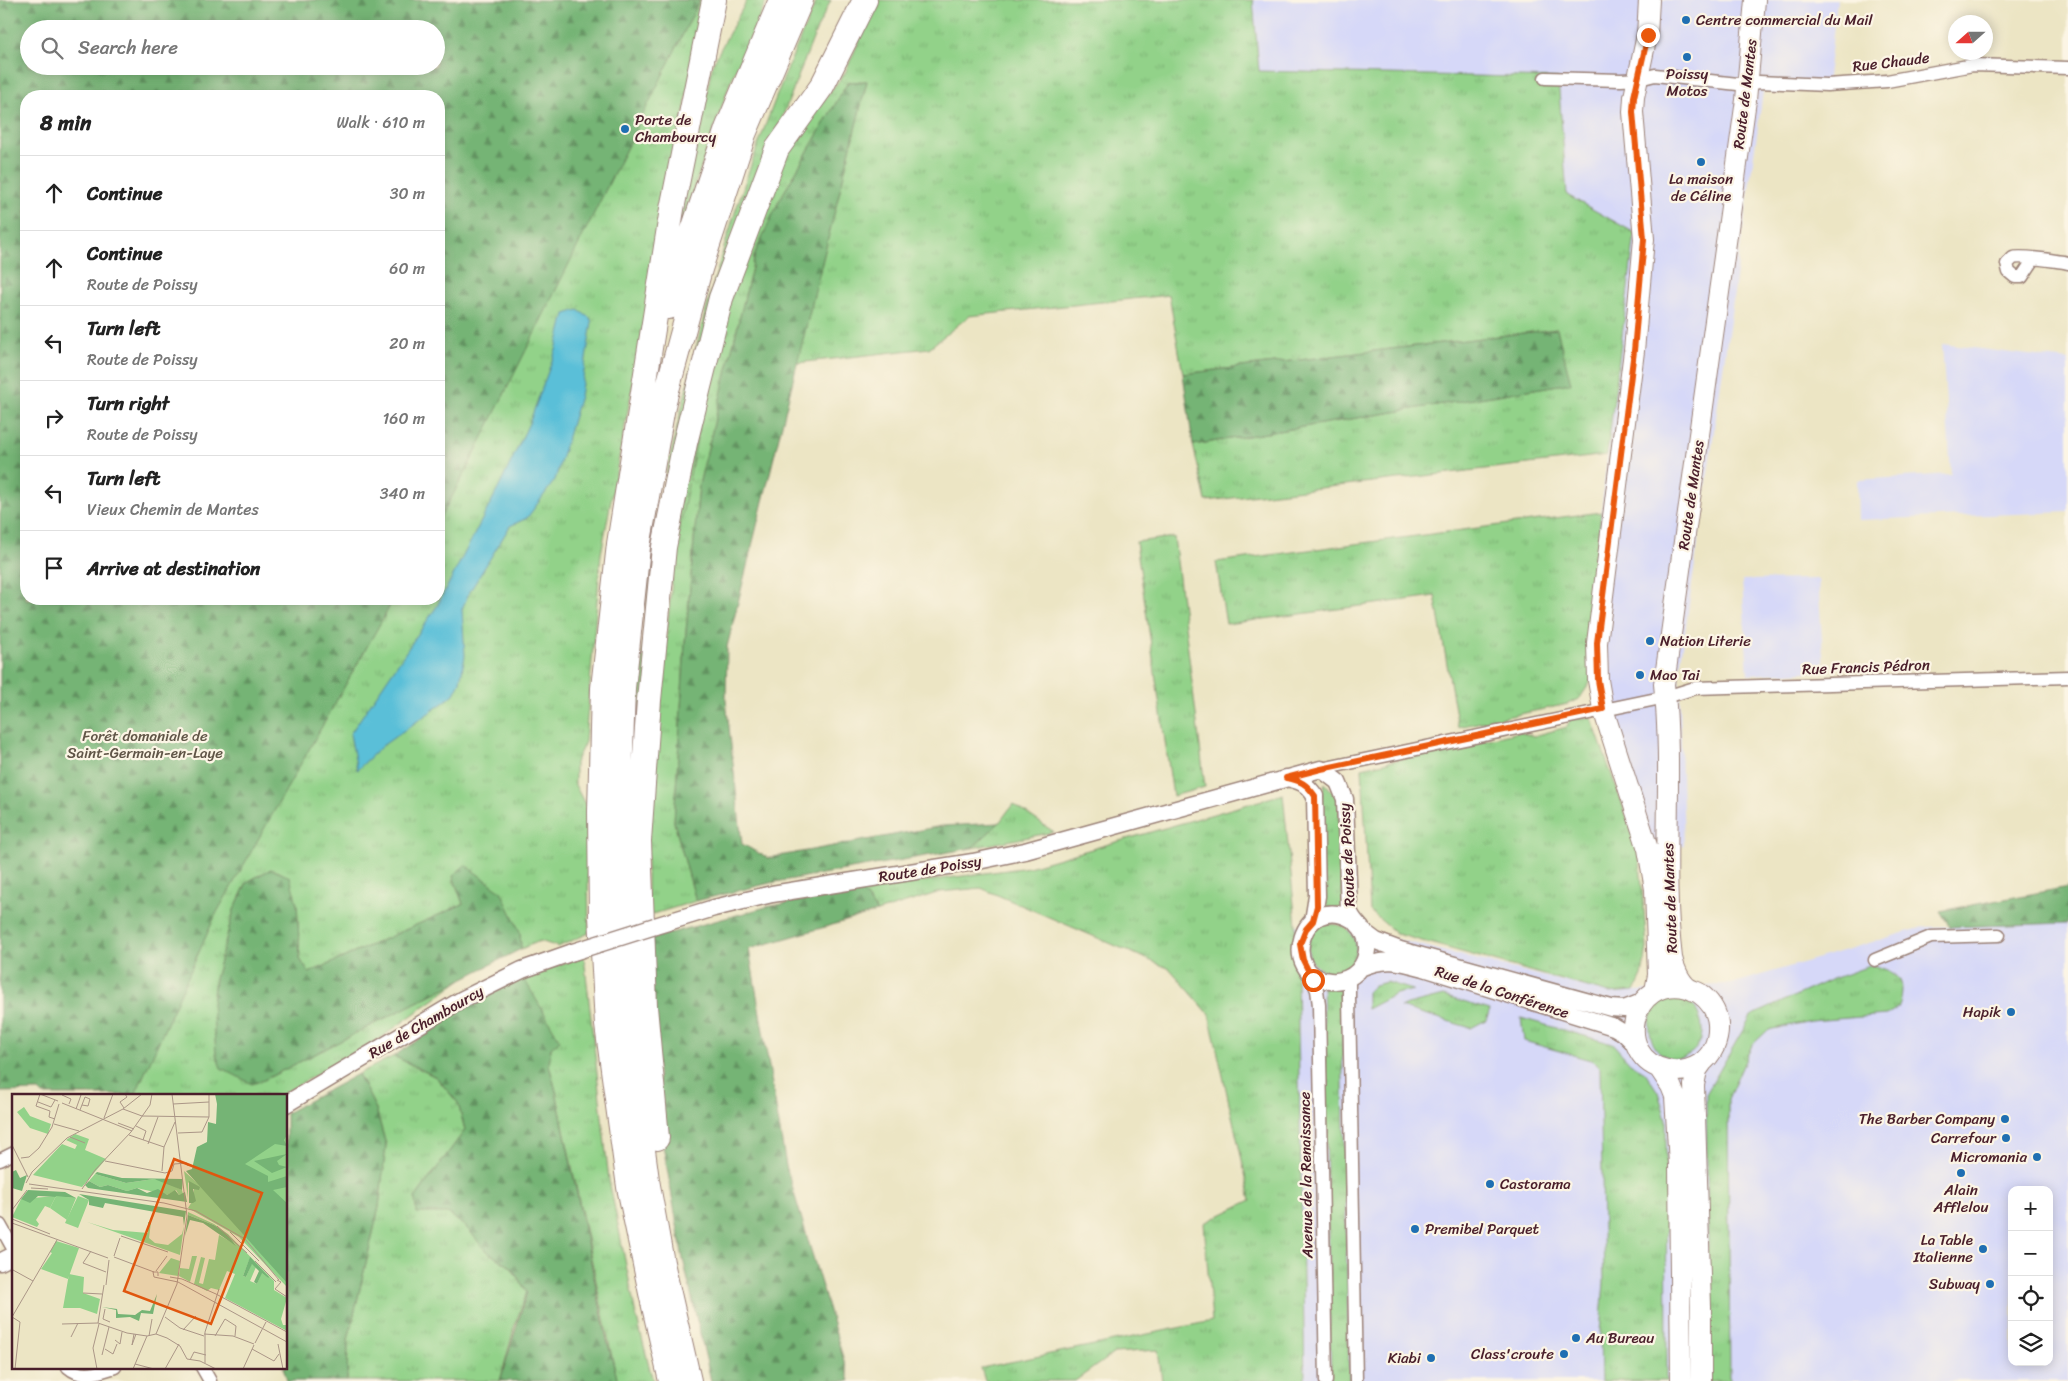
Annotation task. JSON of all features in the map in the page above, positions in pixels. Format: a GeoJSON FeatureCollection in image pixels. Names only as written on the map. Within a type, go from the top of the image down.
{"type":"FeatureCollection","features":[{"type":"Feature","properties":{"kind":"highway"},"geometry":{"type":"LineString","coordinates":[[671,1381],[629,1186],[607,1025],[601,915],[600,812],[603,688],[620,544],[672,210],[714,0]]}},
{"type":"Feature","properties":{"kind":"highway"},"geometry":{"type":"LineString","coordinates":[[641,405],[682,263],[727,129],[780,0]]}},
{"type":"Feature","properties":{"kind":"highway"},"geometry":{"type":"LineString","coordinates":[[689,1381],[662,1263],[647,1180],[626,1023],[619,894],[619,811],[623,688],[638,547],[664,401],[700,269],[744,134],[802,0]]}},
{"type":"Feature","properties":{"kind":"highway"},"geometry":{"type":"LineString","coordinates":[[674,1314],[676,1278],[660,1168],[645,1007],[639,841],[649,700],[664,547],[685,442],[721,298],[777,148],[822,86],[865,0]]}},
{"type":"Feature","properties":{"kind":"main road"},"geometry":{"type":"LineString","coordinates":[[1649,0],[1648,35],[1634,97],[1633,112],[1644,239],[1634,351],[1597,643],[1598,680],[1603,709],[1648,849],[1656,898],[1658,975],[1649,997],[1637,1011],[1633,1025],[1638,1047],[1647,1060],[1659,1068],[1675,1096],[1679,1165],[1681,1381]]}},
{"type":"Feature","properties":{"kind":"main road","name":"Route de Mantes"},"geometry":{"type":"LineString","coordinates":[[1688,988],[1675,970],[1671,952],[1666,698],[1664,684],[1748,85],[1755,0]]}},
{"type":"Feature","properties":{"kind":"main road"},"geometry":{"type":"LineString","coordinates":[[1649,997],[1669,986],[1688,988],[1700,993],[1709,1002],[1718,1021],[1718,1034],[1714,1046],[1697,1070],[1694,1085],[1701,1306],[1701,1381]]}},
{"type":"Feature","properties":{"kind":"main road"},"geometry":{"type":"LineString","coordinates":[[1659,1068],[1679,1071],[1702,1063]]}},
{"type":"Feature","properties":{"kind":"street","name":"Rue Chaude"},"geometry":{"type":"LineString","coordinates":[[1545,78],[1639,79],[1655,74],[1748,85],[1759,82],[1828,85],[1887,81],[1973,65],[2068,68]]}},
{"type":"Feature","properties":{"kind":"street"},"geometry":{"type":"LineString","coordinates":[[2034,259],[2068,263]]}},
{"type":"Feature","properties":{"kind":"street","name":"Rue Francis Pédron"},"geometry":{"type":"LineString","coordinates":[[1666,698],[1694,688],[2068,677]]}},
{"type":"Feature","properties":{"kind":"street","name":"Route de Poissy"},"geometry":{"type":"LineString","coordinates":[[572,952],[714,908],[772,894],[973,862],[1025,851],[1321,769],[1603,709],[1666,698]]}},
{"type":"Feature","properties":{"kind":"street","name":"Route de Poissy"},"geometry":{"type":"LineString","coordinates":[[1321,769],[1338,782],[1345,799],[1347,895],[1349,910],[1358,926]]}},
{"type":"Feature","properties":{"kind":"street","name":"Route de Poissy"},"geometry":{"type":"LineString","coordinates":[[1286,778],[1299,780],[1309,787],[1315,796],[1317,896],[1313,921]]}},
{"type":"Feature","properties":{"kind":"street"},"geometry":{"type":"LineString","coordinates":[[1356,972],[1338,981],[1327,980],[1308,970],[1301,955],[1300,944],[1306,929],[1313,921],[1322,916],[1343,915],[1358,926],[1367,948],[1366,958],[1348,987],[1356,1381]]}},
{"type":"Feature","properties":{"kind":"street","name":"Rue de la Conférence"},"geometry":{"type":"LineString","coordinates":[[1358,926],[1376,941],[1400,950],[1611,1008],[1624,1009],[1649,997]]}},
{"type":"Feature","properties":{"kind":"street"},"geometry":{"type":"LineString","coordinates":[[1875,960],[1931,937],[1999,934]]}},
{"type":"Feature","properties":{"kind":"street","name":"Rue de Chambourcy"},"geometry":{"type":"LineString","coordinates":[[288,1103],[463,999],[522,970],[572,952]]}},
{"type":"Feature","properties":{"kind":"street","name":"Rue de la Conférence"},"geometry":{"type":"LineString","coordinates":[[1356,972],[1385,960],[1405,962],[1614,1027],[1624,1033],[1638,1047]]}},
{"type":"Feature","properties":{"kind":"street","name":"Avenue de la Renaissance"},"geometry":{"type":"LineString","coordinates":[[1308,970],[1317,990],[1319,1005],[1326,1381]]}},
{"type":"Feature","properties":{"kind":"street"},"geometry":{"type":"LineString","coordinates":[[0,1160],[12,1154]]}},
{"type":"Feature","properties":{"kind":"street"},"geometry":{"type":"LineString","coordinates":[[0,1225],[12,1246]]}},
{"type":"Feature","properties":{"kind":"street"},"geometry":{"type":"LineString","coordinates":[[0,1262],[12,1255]]}},
{"type":"Feature","properties":{"kind":"street"},"geometry":{"type":"LineString","coordinates":[[69,1368],[73,1372],[87,1376],[112,1368]]}},
{"type":"Feature","properties":{"kind":"street"},"geometry":{"type":"LineString","coordinates":[[203,1368],[210,1381]]}},
{"type":"Feature","properties":{"kind":"shaded area"},"geometry":{"type":"Polygon","coordinates":[[[1253,0],[1837,0],[1827,85],[1764,85],[1679,674],[1684,845],[1644,850],[1590,631],[1605,474],[1635,233],[1567,195],[1558,79],[1259,71],[1253,0]]]}},
{"type":"Feature","properties":{"kind":"shaded area"},"geometry":{"type":"Polygon","coordinates":[[[1942,344],[2068,360],[2068,512],[1858,520],[1857,480],[1951,474],[1942,344]]]}},
{"type":"Feature","properties":{"kind":"shaded area"},"geometry":{"type":"Polygon","coordinates":[[[1818,579],[1824,671],[1748,675],[1742,580],[1818,579]]]}},
{"type":"Feature","properties":{"kind":"shaded area"},"geometry":{"type":"Polygon","coordinates":[[[2068,923],[2068,1381],[1305,1381],[1296,925],[1369,932],[1609,993],[1731,984],[1923,927],[2068,923]]]}},
{"type":"Feature","properties":{"kind":"green space","name":"Forêt domaniale de Saint-Germain-en-Laye"},"geometry":{"type":"Polygon","coordinates":[[[0,0],[700,0],[466,471],[445,509],[445,90],[20,90],[20,605],[391,605],[216,914],[135,1094],[42,1094],[39,1091],[0,1092],[0,0]]]}},
{"type":"Feature","properties":{"kind":"green space"},"geometry":{"type":"Polygon","coordinates":[[[676,0],[705,0],[601,554],[585,742],[575,763],[575,785],[587,808],[589,933],[558,947],[540,941],[521,949],[520,932],[453,877],[463,904],[309,973],[300,959],[297,904],[271,869],[247,882],[234,910],[215,979],[212,1005],[264,1080],[462,979],[382,1037],[283,1094],[134,1094],[271,780],[362,605],[445,605],[445,446],[676,0]]]}},
{"type":"Feature","properties":{"kind":"green space"},"geometry":{"type":"Polygon","coordinates":[[[747,0],[767,0],[730,83],[672,252],[713,63],[747,0]]]}},
{"type":"Feature","properties":{"kind":"green space"},"geometry":{"type":"Polygon","coordinates":[[[817,0],[831,0],[816,31],[737,233],[634,762],[643,638],[653,545],[664,485],[696,347],[740,196],[776,97],[817,0]]]}},
{"type":"Feature","properties":{"kind":"green space"},"geometry":{"type":"Polygon","coordinates":[[[877,0],[1253,0],[1259,71],[1558,78],[1567,195],[1635,233],[1607,455],[1206,501],[1193,445],[1570,383],[1557,329],[1183,374],[1169,295],[969,316],[929,348],[797,363],[867,81],[848,82],[779,201],[756,251],[699,485],[685,643],[674,822],[696,901],[647,916],[647,832],[680,499],[742,253],[786,148],[845,73],[877,0]]]}},
{"type":"Feature","properties":{"kind":"green space"},"geometry":{"type":"Polygon","coordinates":[[[867,81],[727,647],[726,700],[742,844],[768,858],[942,826],[999,823],[972,848],[770,883],[696,901],[674,822],[685,643],[699,485],[756,251],[779,201],[848,82],[867,81]]]}},
{"type":"Feature","properties":{"kind":"green space"},"geometry":{"type":"Polygon","coordinates":[[[1557,329],[1571,383],[1193,445],[1183,374],[1557,329]]]}},
{"type":"Feature","properties":{"kind":"green space"},"geometry":{"type":"Polygon","coordinates":[[[1601,512],[1590,631],[1591,681],[1580,698],[1568,704],[1458,727],[1435,596],[1226,624],[1216,562],[1601,512]]]}},
{"type":"Feature","properties":{"kind":"green space"},"geometry":{"type":"Polygon","coordinates":[[[1174,537],[1205,787],[1173,796],[1136,542],[1174,537]]]}},
{"type":"Feature","properties":{"kind":"green space"},"geometry":{"type":"Polygon","coordinates":[[[1591,717],[1639,851],[1647,948],[1642,976],[1635,991],[1609,993],[1397,934],[1370,911],[1362,768],[1519,732],[1534,736],[1567,727],[1570,719],[1591,717]]]}},
{"type":"Feature","properties":{"kind":"green space"},"geometry":{"type":"Polygon","coordinates":[[[1325,783],[1339,800],[1343,908],[1322,908],[1321,799],[1325,783]]]}},
{"type":"Feature","properties":{"kind":"green space"},"geometry":{"type":"Polygon","coordinates":[[[1283,794],[1296,925],[1305,1381],[1162,1381],[1158,1350],[1114,1353],[1075,1381],[985,1381],[981,1368],[1212,1321],[1204,1223],[1251,1200],[1209,1014],[1170,969],[981,888],[940,892],[877,912],[861,890],[1029,867],[1283,794]]]}},
{"type":"Feature","properties":{"kind":"green space"},"geometry":{"type":"Polygon","coordinates":[[[1013,804],[1054,832],[972,848],[999,823],[1013,804]]]}},
{"type":"Feature","properties":{"kind":"green space"},"geometry":{"type":"Polygon","coordinates":[[[465,865],[501,891],[520,932],[521,949],[264,1080],[252,1084],[221,1068],[216,1054],[212,1004],[215,979],[234,910],[247,882],[271,869],[290,877],[297,904],[300,959],[309,973],[463,904],[453,876],[465,865]]]}},
{"type":"Feature","properties":{"kind":"green space"},"geometry":{"type":"Polygon","coordinates":[[[2068,887],[2068,923],[1950,927],[1940,911],[2068,887]]]}},
{"type":"Feature","properties":{"kind":"green space"},"geometry":{"type":"Polygon","coordinates":[[[861,890],[877,912],[749,949],[786,1166],[850,1381],[711,1381],[683,1259],[663,1145],[649,939],[766,907],[861,890]]]}},
{"type":"Feature","properties":{"kind":"green space"},"geometry":{"type":"Polygon","coordinates":[[[1332,924],[1341,926],[1349,931],[1354,939],[1356,948],[1354,957],[1349,965],[1341,970],[1332,972],[1323,970],[1315,965],[1310,957],[1308,948],[1310,939],[1315,931],[1323,926],[1332,924]]]}},
{"type":"Feature","properties":{"kind":"green space"},"geometry":{"type":"Polygon","coordinates":[[[584,956],[609,1180],[636,1315],[653,1381],[617,1381],[549,1065],[551,1048],[523,977],[584,956]]]}},
{"type":"Feature","properties":{"kind":"green space"},"geometry":{"type":"Polygon","coordinates":[[[1872,965],[1889,971],[1899,978],[1902,989],[1899,1007],[1886,1015],[1811,1021],[1768,1030],[1752,1045],[1728,1099],[1730,1381],[1710,1381],[1706,1094],[1751,1016],[1830,980],[1872,965]]]}},
{"type":"Feature","properties":{"kind":"green space"},"geometry":{"type":"Polygon","coordinates":[[[523,977],[560,1040],[551,1048],[549,1065],[607,1340],[618,1381],[500,1381],[527,1292],[511,1267],[486,1251],[468,1229],[448,1213],[416,1213],[415,1198],[465,1130],[458,1103],[436,1077],[394,1056],[463,1009],[523,977]]]}},
{"type":"Feature","properties":{"kind":"green space"},"geometry":{"type":"Polygon","coordinates":[[[1323,981],[1341,982],[1349,1381],[1331,1381],[1323,981]]]}},
{"type":"Feature","properties":{"kind":"green space"},"geometry":{"type":"Polygon","coordinates":[[[1387,982],[1413,990],[1396,994],[1367,1009],[1367,992],[1374,985],[1387,982]]]}},
{"type":"Feature","properties":{"kind":"green space"},"geometry":{"type":"Polygon","coordinates":[[[1443,996],[1490,1010],[1486,1020],[1471,1028],[1400,1007],[1443,996]]]}},
{"type":"Feature","properties":{"kind":"green space"},"geometry":{"type":"Polygon","coordinates":[[[1677,997],[1685,999],[1696,1009],[1702,1031],[1699,1043],[1693,1052],[1683,1057],[1673,1058],[1663,1055],[1655,1046],[1650,1032],[1650,1022],[1655,1006],[1677,997]]]}},
{"type":"Feature","properties":{"kind":"green space"},"geometry":{"type":"Polygon","coordinates":[[[1521,1018],[1613,1044],[1630,1063],[1645,1072],[1658,1092],[1666,1119],[1667,1381],[1601,1381],[1600,1332],[1604,1282],[1600,1068],[1594,1061],[1524,1041],[1521,1018]]]}},
{"type":"Feature","properties":{"kind":"green space"},"geometry":{"type":"Polygon","coordinates":[[[394,1056],[436,1077],[458,1103],[465,1130],[415,1198],[448,1213],[468,1229],[486,1251],[511,1267],[527,1292],[515,1325],[500,1381],[347,1381],[348,1340],[379,1207],[386,1145],[376,1109],[358,1074],[394,1056]]]}},
{"type":"Feature","properties":{"kind":"green space"},"geometry":{"type":"Polygon","coordinates":[[[358,1074],[376,1109],[386,1145],[379,1207],[348,1340],[347,1381],[287,1381],[283,1368],[288,1368],[288,1112],[358,1074]]]}},
{"type":"Feature","properties":{"kind":"water"},"geometry":{"type":"Polygon","coordinates":[[[578,310],[590,318],[592,322],[580,396],[555,480],[527,518],[510,526],[469,593],[462,609],[465,656],[460,682],[454,694],[382,746],[357,770],[350,734],[438,605],[445,605],[445,591],[501,483],[530,421],[556,350],[565,314],[578,310]]]}},
{"type":"Feature","properties":{"kind":"place","name":"Centre commercial du Mail"},"geometry":{"type":"Point","coordinates":[1686,20]}},
{"type":"Feature","properties":{"kind":"place","name":"Poissy Motos"},"geometry":{"type":"Point","coordinates":[1687,57]}},
{"type":"Feature","properties":{"kind":"place","name":"Porte de Chambourcy"},"geometry":{"type":"Point","coordinates":[625,129]}},
{"type":"Feature","properties":{"kind":"place","name":"La maison de Céline"},"geometry":{"type":"Point","coordinates":[1701,162]}},
{"type":"Feature","properties":{"kind":"place","name":"Nation Literie"},"geometry":{"type":"Point","coordinates":[1650,641]}},
{"type":"Feature","properties":{"kind":"place","name":"Mao Tai"},"geometry":{"type":"Point","coordinates":[1640,675]}},
{"type":"Feature","properties":{"kind":"place","name":"Hapik"},"geometry":{"type":"Point","coordinates":[2011,1012]}},
{"type":"Feature","properties":{"kind":"place","name":"The Barber Company"},"geometry":{"type":"Point","coordinates":[2005,1119]}},
{"type":"Feature","properties":{"kind":"place","name":"Carrefour"},"geometry":{"type":"Point","coordinates":[2006,1138]}},
{"type":"Feature","properties":{"kind":"place","name":"Micromania"},"geometry":{"type":"Point","coordinates":[2037,1157]}},
{"type":"Feature","properties":{"kind":"place","name":"Alain Afflelou"},"geometry":{"type":"Point","coordinates":[1961,1173]}},
{"type":"Feature","properties":{"kind":"place","name":"Castorama"},"geometry":{"type":"Point","coordinates":[1490,1184]}},
{"type":"Feature","properties":{"kind":"place","name":"Premibel Parquet"},"geometry":{"type":"Point","coordinates":[1415,1229]}},
{"type":"Feature","properties":{"kind":"place","name":"La Table Italienne"},"geometry":{"type":"Point","coordinates":[1983,1249]}},
{"type":"Feature","properties":{"kind":"place","name":"Subway"},"geometry":{"type":"Point","coordinates":[1990,1284]}},
{"type":"Feature","properties":{"kind":"place","name":"Au Bureau"},"geometry":{"type":"Point","coordinates":[1576,1338]}},
{"type":"Feature","properties":{"kind":"place","name":"Class'croute"},"geometry":{"type":"Point","coordinates":[1564,1354]}},
{"type":"Feature","properties":{"kind":"place","name":"Kiabi"},"geometry":{"type":"Point","coordinates":[1431,1358]}},
{"type":"Feature","properties":{"kind":"route"},"geometry":{"type":"LineString","coordinates":[[1313,980],[1301,955],[1300,944],[1306,929],[1313,921],[1317,906],[1315,796],[1309,787],[1299,780],[1286,778],[1321,769],[1588,714],[1603,709],[1598,680],[1597,643],[1634,351],[1644,239],[1633,112],[1634,97],[1648,35]]}}]}
